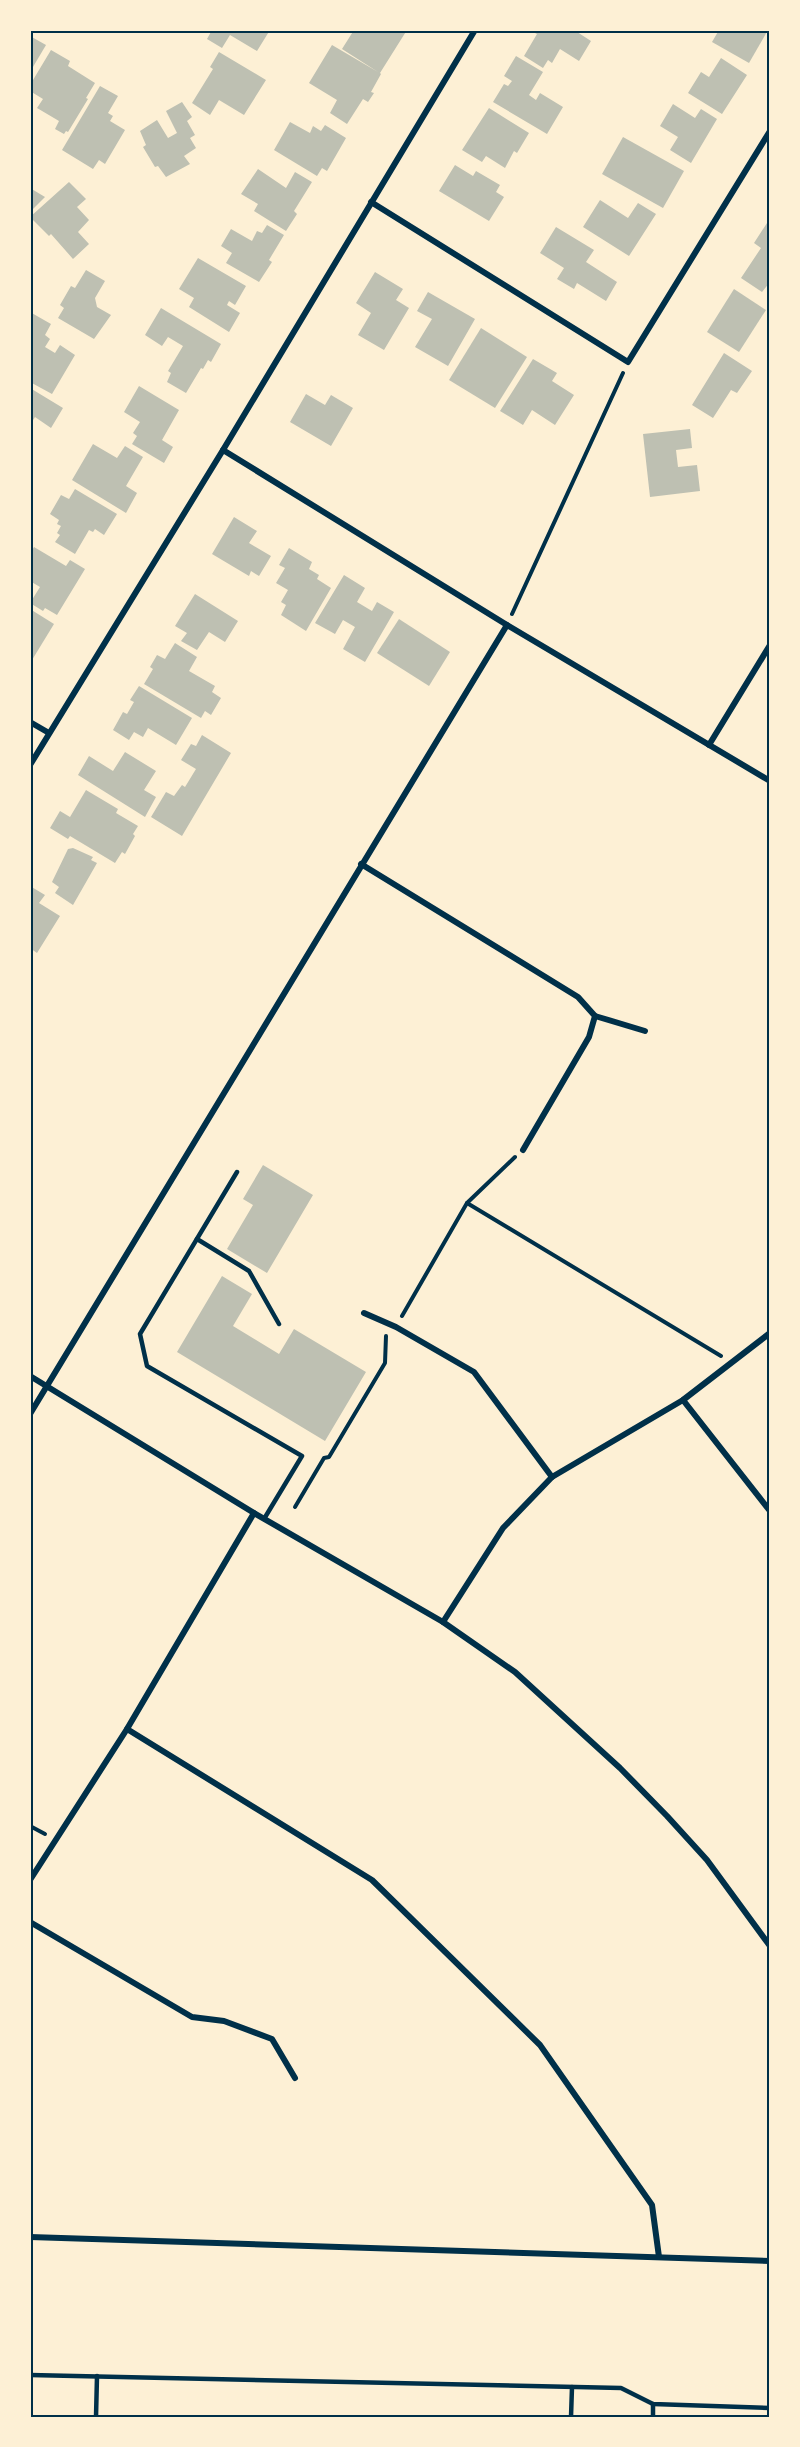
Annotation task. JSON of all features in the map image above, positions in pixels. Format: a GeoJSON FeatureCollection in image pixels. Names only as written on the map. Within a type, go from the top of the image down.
{"type":"FeatureCollection","features":[{"type":"Feature","properties":{"kind":"street"},"geometry":{"type":"LineString","coordinates":[[30,765],[223,450],[475,30]]}},
{"type":"Feature","properties":{"kind":"street"},"geometry":{"type":"LineString","coordinates":[[371,202],[628,362],[770,131]]}},
{"type":"Feature","properties":{"kind":"street"},"geometry":{"type":"LineString","coordinates":[[223,450],[507,625],[770,781]]}},
{"type":"Feature","properties":{"kind":"street"},"geometry":{"type":"LineString","coordinates":[[30,1414],[507,625]]}},
{"type":"Feature","properties":{"kind":"street"},"geometry":{"type":"LineString","coordinates":[[710,745],[770,645]]}},
{"type":"Feature","properties":{"kind":"street"},"geometry":{"type":"LineString","coordinates":[[30,722],[49,733]]}},
{"type":"Feature","properties":{"kind":"street"},"geometry":{"type":"LineString","coordinates":[[361,864],[578,997],[595,1016],[645,1031]]}},
{"type":"Feature","properties":{"kind":"street"},"geometry":{"type":"LineString","coordinates":[[523,1150],[589,1037],[595,1016]]}},
{"type":"Feature","properties":{"kind":"street"},"geometry":{"type":"LineString","coordinates":[[364,1313],[396,1327],[474,1372],[552,1477]]}},
{"type":"Feature","properties":{"kind":"street"},"geometry":{"type":"LineString","coordinates":[[443,1622],[503,1528],[552,1477],[683,1400],[770,1333]]}},
{"type":"Feature","properties":{"kind":"street"},"geometry":{"type":"LineString","coordinates":[[30,1376],[264,1519],[443,1622],[515,1672],[620,1768],[707,1860],[770,1946]]}},
{"type":"Feature","properties":{"kind":"street"},"geometry":{"type":"LineString","coordinates":[[683,1400],[770,1510]]}},
{"type":"Feature","properties":{"kind":"street"},"geometry":{"type":"LineString","coordinates":[[30,1880],[127,1729],[254,1513]]}},
{"type":"Feature","properties":{"kind":"street"},"geometry":{"type":"LineString","coordinates":[[127,1729],[372,1880],[540,2045],[652,2205],[659,2257]]}},
{"type":"Feature","properties":{"kind":"street"},"geometry":{"type":"LineString","coordinates":[[30,1922],[192,2018],[224,2021],[272,2039],[295,2078]]}},
{"type":"Feature","properties":{"kind":"street"},"geometry":{"type":"LineString","coordinates":[[30,2237],[770,2261]]}},
{"type":"Feature","properties":{"kind":"lane"},"geometry":{"type":"LineString","coordinates":[[237,1172],[140,1334],[147,1366],[302,1456],[264,1519]]}},
{"type":"Feature","properties":{"kind":"lane"},"geometry":{"type":"LineString","coordinates":[[197,1239],[249,1271],[279,1324]]}},
{"type":"Feature","properties":{"kind":"lane"},"geometry":{"type":"LineString","coordinates":[[30,2375],[621,2388],[653,2404],[770,2408]]}},
{"type":"Feature","properties":{"kind":"lane"},"geometry":{"type":"LineString","coordinates":[[96,2417],[97,2376]]}},
{"type":"Feature","properties":{"kind":"lane"},"geometry":{"type":"LineString","coordinates":[[571,2417],[572,2387]]}},
{"type":"Feature","properties":{"kind":"lane"},"geometry":{"type":"LineString","coordinates":[[653,2404],[653,2417]]}},
{"type":"Feature","properties":{"kind":"path"},"geometry":{"type":"LineString","coordinates":[[507,625],[628,362]]}},
{"type":"Feature","properties":{"kind":"path"},"geometry":{"type":"LineString","coordinates":[[396,1327],[467,1203],[523,1150]]}},
{"type":"Feature","properties":{"kind":"path"},"geometry":{"type":"LineString","coordinates":[[467,1203],[721,1356],[729,1366]]}},
{"type":"Feature","properties":{"kind":"path"},"geometry":{"type":"LineString","coordinates":[[294,1507],[324,1458],[329,1457],[385,1363],[387,1323]]}},
{"type":"Feature","properties":{"kind":"building"},"geometry":{"type":"Polygon","coordinates":[[[212,30],[270,30],[257,51],[230,35],[222,48],[207,39],[212,30]]]}},
{"type":"Feature","properties":{"kind":"building"},"geometry":{"type":"Polygon","coordinates":[[[354,30],[407,30],[380,73],[371,92],[374,93],[368,102],[363,99],[347,124],[330,113],[337,100],[309,83],[332,45],[378,72],[342,49],[354,30]]]}},
{"type":"Feature","properties":{"kind":"building"},"geometry":{"type":"Polygon","coordinates":[[[534,30],[574,30],[591,41],[579,61],[560,49],[552,63],[548,60],[543,68],[524,56],[537,34],[533,32],[534,30]]]}},
{"type":"Feature","properties":{"kind":"building"},"geometry":{"type":"Polygon","coordinates":[[[719,30],[768,30],[749,63],[712,42],[719,30]]]}},
{"type":"Feature","properties":{"kind":"building"},"geometry":{"type":"Polygon","coordinates":[[[30,36],[46,45],[30,72],[30,36]]]}},
{"type":"Feature","properties":{"kind":"building"},"geometry":{"type":"Polygon","coordinates":[[[51,50],[70,61],[68,66],[95,83],[68,132],[64,134],[55,129],[59,121],[37,108],[43,99],[30,91],[30,85],[51,50]]]}},
{"type":"Feature","properties":{"kind":"building"},"geometry":{"type":"Polygon","coordinates":[[[219,52],[266,80],[244,115],[219,100],[210,115],[192,103],[213,69],[210,67],[219,52]]]}},
{"type":"Feature","properties":{"kind":"building"},"geometry":{"type":"Polygon","coordinates":[[[516,56],[543,72],[529,95],[536,100],[540,93],[563,107],[547,134],[493,102],[504,84],[508,86],[512,81],[504,76],[516,56]]]}},
{"type":"Feature","properties":{"kind":"building"},"geometry":{"type":"Polygon","coordinates":[[[721,58],[747,75],[722,114],[688,93],[701,72],[709,77],[721,58]]]}},
{"type":"Feature","properties":{"kind":"building"},"geometry":{"type":"Polygon","coordinates":[[[100,86],[118,96],[108,113],[113,116],[110,121],[125,130],[105,164],[99,160],[93,169],[62,150],[100,86]]]}},
{"type":"Feature","properties":{"kind":"building"},"geometry":{"type":"Polygon","coordinates":[[[182,102],[192,117],[187,121],[195,135],[190,138],[196,148],[184,156],[190,164],[166,177],[158,166],[155,167],[143,147],[146,145],[140,131],[157,120],[168,138],[177,133],[166,111],[182,102]]]}},
{"type":"Feature","properties":{"kind":"building"},"geometry":{"type":"Polygon","coordinates":[[[673,104],[695,118],[701,109],[717,119],[691,163],[670,150],[678,137],[660,126],[673,104]]]}},
{"type":"Feature","properties":{"kind":"building"},"geometry":{"type":"Polygon","coordinates":[[[489,108],[529,133],[517,153],[514,151],[505,168],[486,156],[482,162],[462,150],[489,108]]]}},
{"type":"Feature","properties":{"kind":"building"},"geometry":{"type":"Polygon","coordinates":[[[290,122],[310,133],[313,126],[321,131],[325,125],[346,138],[327,171],[322,168],[317,176],[274,150],[290,122]]]}},
{"type":"Feature","properties":{"kind":"building"},"geometry":{"type":"Polygon","coordinates":[[[623,137],[684,171],[663,208],[602,174],[623,137]]]}},
{"type":"Feature","properties":{"kind":"building"},"geometry":{"type":"Polygon","coordinates":[[[455,165],[473,176],[476,171],[500,185],[496,192],[504,197],[489,221],[439,191],[455,165]]]}},
{"type":"Feature","properties":{"kind":"building"},"geometry":{"type":"Polygon","coordinates":[[[258,169],[286,188],[295,172],[312,182],[294,211],[297,214],[286,231],[254,211],[258,204],[241,194],[258,169]]]}},
{"type":"Feature","properties":{"kind":"building"},"geometry":{"type":"Polygon","coordinates":[[[69,182],[86,199],[77,207],[89,220],[78,232],[89,244],[73,259],[51,234],[49,236],[30,217],[69,182]]]}},
{"type":"Feature","properties":{"kind":"building"},"geometry":{"type":"Polygon","coordinates":[[[30,188],[45,197],[30,212],[30,188]]]}},
{"type":"Feature","properties":{"kind":"building"},"geometry":{"type":"Polygon","coordinates":[[[600,200],[628,218],[638,203],[656,214],[629,256],[583,227],[600,200]]]}},
{"type":"Feature","properties":{"kind":"building"},"geometry":{"type":"Polygon","coordinates":[[[767,223],[770,226],[770,282],[762,292],[741,278],[761,248],[754,243],[767,223]]]}},
{"type":"Feature","properties":{"kind":"building"},"geometry":{"type":"Polygon","coordinates":[[[267,225],[284,235],[269,260],[272,262],[259,282],[226,263],[232,253],[221,246],[231,229],[252,241],[257,231],[262,233],[267,225]]]}},
{"type":"Feature","properties":{"kind":"building"},"geometry":{"type":"Polygon","coordinates":[[[556,227],[594,250],[586,262],[617,282],[606,301],[577,283],[574,289],[557,279],[564,268],[540,253],[556,227]]]}},
{"type":"Feature","properties":{"kind":"building"},"geometry":{"type":"Polygon","coordinates":[[[198,258],[246,286],[235,305],[229,301],[227,305],[240,313],[229,332],[189,307],[194,298],[179,289],[198,258]]]}},
{"type":"Feature","properties":{"kind":"building"},"geometry":{"type":"Polygon","coordinates":[[[86,270],[105,281],[95,298],[97,307],[111,315],[94,339],[58,318],[64,308],[60,305],[71,286],[75,288],[86,270]]]}},
{"type":"Feature","properties":{"kind":"building"},"geometry":{"type":"Polygon","coordinates":[[[375,272],[403,289],[396,300],[409,308],[384,350],[358,335],[371,313],[356,303],[375,272]]]}},
{"type":"Feature","properties":{"kind":"building"},"geometry":{"type":"Polygon","coordinates":[[[734,289],[766,310],[739,352],[707,332],[734,289]]]}},
{"type":"Feature","properties":{"kind":"building"},"geometry":{"type":"Polygon","coordinates":[[[428,292],[475,319],[448,366],[415,347],[432,319],[417,311],[428,292]]]}},
{"type":"Feature","properties":{"kind":"building"},"geometry":{"type":"Polygon","coordinates":[[[161,308],[221,344],[211,362],[208,360],[203,369],[201,368],[186,393],[167,382],[171,373],[168,371],[183,346],[168,337],[162,346],[145,335],[161,308]]]}},
{"type":"Feature","properties":{"kind":"building"},"geometry":{"type":"Polygon","coordinates":[[[30,312],[51,324],[45,335],[50,339],[45,347],[55,353],[60,345],[75,355],[52,394],[30,382],[30,312]]]}},
{"type":"Feature","properties":{"kind":"building"},"geometry":{"type":"Polygon","coordinates":[[[481,328],[527,357],[495,408],[449,380],[481,328]]]}},
{"type":"Feature","properties":{"kind":"building"},"geometry":{"type":"Polygon","coordinates":[[[724,353],[752,371],[737,393],[731,390],[713,418],[692,405],[724,353]]]}},
{"type":"Feature","properties":{"kind":"building"},"geometry":{"type":"Polygon","coordinates":[[[533,359],[557,373],[552,381],[574,395],[555,425],[532,410],[523,425],[500,411],[533,359]]]}},
{"type":"Feature","properties":{"kind":"building"},"geometry":{"type":"Polygon","coordinates":[[[139,386],[179,410],[162,440],[173,447],[164,463],[132,444],[137,436],[133,433],[140,422],[124,412],[139,386]]]}},
{"type":"Feature","properties":{"kind":"building"},"geometry":{"type":"Polygon","coordinates":[[[30,388],[63,408],[51,428],[35,417],[30,425],[30,388]]]}},
{"type":"Feature","properties":{"kind":"building"},"geometry":{"type":"Polygon","coordinates":[[[306,394],[325,405],[331,395],[353,408],[331,446],[290,422],[306,394]]]}},
{"type":"Feature","properties":{"kind":"building"},"geometry":{"type":"Polygon","coordinates":[[[690,429],[692,448],[676,450],[678,467],[697,465],[700,491],[650,497],[643,434],[690,429]]]}},
{"type":"Feature","properties":{"kind":"building"},"geometry":{"type":"Polygon","coordinates":[[[93,444],[117,458],[125,446],[143,457],[126,486],[137,493],[126,513],[72,480],[93,444]]]}},
{"type":"Feature","properties":{"kind":"building"},"geometry":{"type":"Polygon","coordinates":[[[75,489],[117,514],[104,535],[95,529],[93,532],[89,530],[75,554],[55,542],[60,535],[57,533],[61,526],[57,524],[59,520],[50,514],[61,495],[69,499],[75,489]]]}},
{"type":"Feature","properties":{"kind":"building"},"geometry":{"type":"Polygon","coordinates":[[[234,517],[257,531],[249,543],[271,556],[259,576],[251,571],[249,576],[212,554],[234,517]]]}},
{"type":"Feature","properties":{"kind":"building"},"geometry":{"type":"Polygon","coordinates":[[[34,547],[66,566],[70,560],[85,569],[57,615],[45,608],[43,611],[30,603],[40,587],[30,581],[30,554],[34,547]]]}},
{"type":"Feature","properties":{"kind":"building"},"geometry":{"type":"Polygon","coordinates":[[[289,548],[312,562],[309,569],[319,575],[317,579],[331,588],[306,631],[281,615],[286,605],[281,602],[288,590],[276,583],[285,568],[279,565],[289,548]]]}},
{"type":"Feature","properties":{"kind":"building"},"geometry":{"type":"Polygon","coordinates":[[[344,575],[365,588],[357,602],[372,611],[377,602],[394,612],[365,662],[343,649],[355,627],[343,620],[335,634],[315,623],[344,575]]]}},
{"type":"Feature","properties":{"kind":"building"},"geometry":{"type":"Polygon","coordinates":[[[195,594],[238,621],[225,642],[209,632],[197,650],[181,641],[187,633],[175,626],[195,594]]]}},
{"type":"Feature","properties":{"kind":"building"},"geometry":{"type":"Polygon","coordinates":[[[30,609],[54,624],[32,660],[30,659],[30,609]]]}},
{"type":"Feature","properties":{"kind":"building"},"geometry":{"type":"Polygon","coordinates":[[[399,619],[450,652],[429,686],[377,653],[399,619]]]}},
{"type":"Feature","properties":{"kind":"building"},"geometry":{"type":"Polygon","coordinates":[[[175,643],[197,657],[189,671],[215,686],[212,692],[221,698],[211,715],[205,711],[201,718],[144,684],[153,669],[150,667],[157,655],[165,659],[175,643]]]}},
{"type":"Feature","properties":{"kind":"building"},"geometry":{"type":"Polygon","coordinates":[[[139,686],[192,718],[176,745],[148,728],[143,737],[134,732],[129,740],[113,730],[123,712],[127,714],[134,702],[130,700],[139,686]]]}},
{"type":"Feature","properties":{"kind":"building"},"geometry":{"type":"Polygon","coordinates":[[[202,735],[231,753],[182,836],[151,817],[166,792],[174,796],[182,785],[185,787],[196,769],[181,760],[191,744],[196,746],[202,735]]]}},
{"type":"Feature","properties":{"kind":"building"},"geometry":{"type":"Polygon","coordinates":[[[125,752],[156,771],[144,790],[156,797],[145,817],[78,775],[89,756],[113,771],[125,752]]]}},
{"type":"Feature","properties":{"kind":"building"},"geometry":{"type":"Polygon","coordinates":[[[86,790],[118,809],[116,813],[138,826],[125,854],[122,852],[115,863],[70,836],[68,839],[50,828],[60,811],[70,817],[86,790]]]}},
{"type":"Feature","properties":{"kind":"building"},"geometry":{"type":"Polygon","coordinates":[[[73,848],[93,857],[91,860],[97,863],[73,905],[55,893],[59,887],[52,882],[68,849],[73,848]]]}},
{"type":"Feature","properties":{"kind":"building"},"geometry":{"type":"Polygon","coordinates":[[[30,886],[45,895],[39,903],[60,916],[37,953],[30,948],[30,886]]]}},
{"type":"Feature","properties":{"kind":"building"},"geometry":{"type":"Polygon","coordinates":[[[263,1165],[313,1195],[267,1273],[227,1249],[253,1205],[243,1199],[263,1165]]]}},
{"type":"Feature","properties":{"kind":"building"},"geometry":{"type":"Polygon","coordinates":[[[222,1276],[252,1294],[233,1326],[279,1354],[294,1329],[366,1372],[325,1441],[177,1352],[222,1276]]]}}]}
